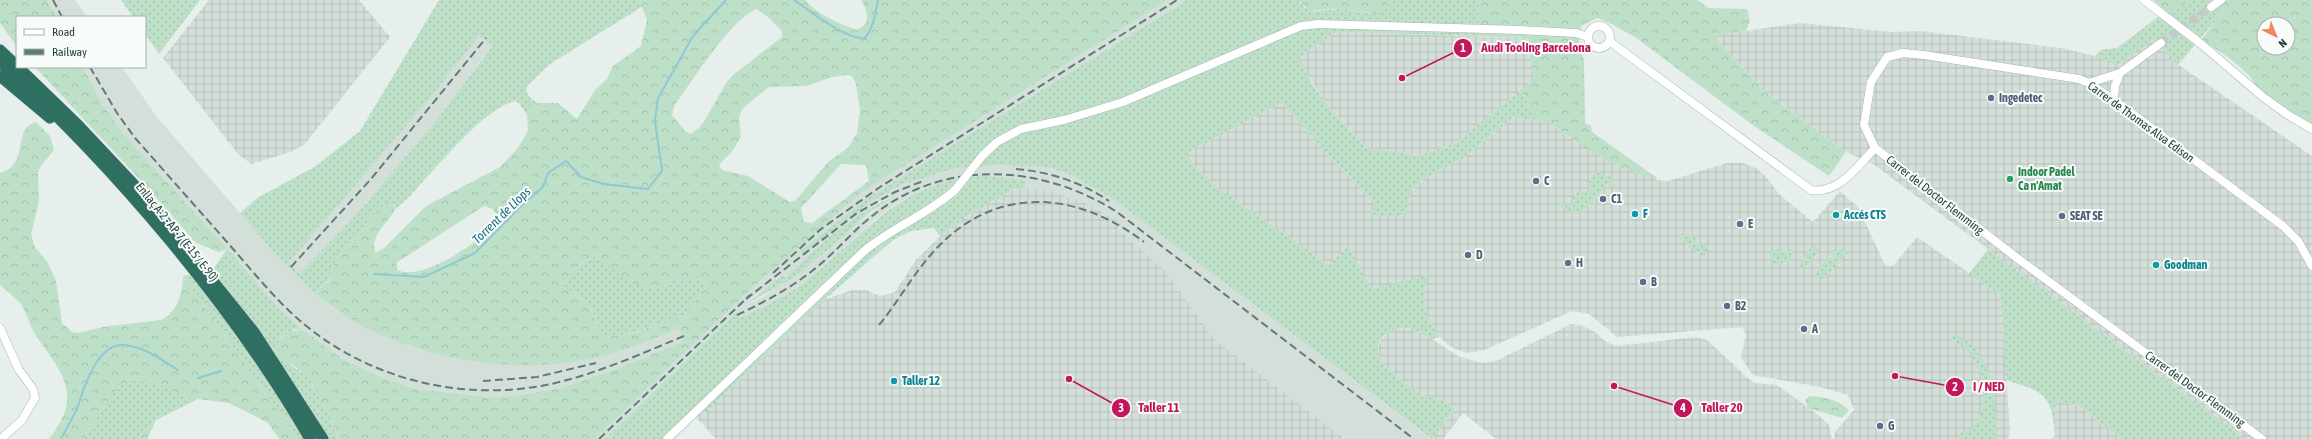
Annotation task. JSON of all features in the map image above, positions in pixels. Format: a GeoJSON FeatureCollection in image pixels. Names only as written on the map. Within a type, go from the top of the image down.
{"type":"FeatureCollection","features":[{"type":"Feature","properties":{"kind":"highway"},"geometry":{"type":"LineString","coordinates":[[0,42],[16,57]]}},
{"type":"Feature","properties":{"kind":"highway","name":"Enllaç A-2 - AP-7 (E-15 / E-90)"},"geometry":{"type":"LineString","coordinates":[[0,50],[16,64]]}},
{"type":"Feature","properties":{"kind":"highway","name":"Enllaç A-2 - AP-7 (E-15 / E-90)"},"geometry":{"type":"LineString","coordinates":[[0,62],[75,129],[141,192],[254,332],[323,439]]}},
{"type":"Feature","properties":{"kind":"highway","name":"Enllaç A-2 - AP-7 (E-15 / E-90)"},"geometry":{"type":"LineString","coordinates":[[20,68],[75,129],[217,302],[258,358],[310,439]]}},
{"type":"Feature","properties":{"kind":"highway"},"geometry":{"type":"LineString","coordinates":[[28,68],[56,95],[75,129]]}},
{"type":"Feature","properties":{"kind":"highway"},"geometry":{"type":"LineString","coordinates":[[0,76],[43,114],[75,129]]}},
{"type":"Feature","properties":{"kind":"street"},"geometry":{"type":"LineString","coordinates":[[2144,0],[2200,43],[2263,97],[2288,116],[2312,129]]}},
{"type":"Feature","properties":{"kind":"street"},"geometry":{"type":"LineString","coordinates":[[2211,7],[2221,0]]}},
{"type":"Feature","properties":{"kind":"street"},"geometry":{"type":"LineString","coordinates":[[667,439],[863,252],[891,231],[933,208],[955,190],[983,156],[997,142],[1021,129],[1071,118],[1123,102],[1301,26],[1318,24],[1520,30],[1576,33],[1588,37]]}},
{"type":"Feature","properties":{"kind":"street"},"geometry":{"type":"LineString","coordinates":[[1603,26],[1610,34],[1609,41],[1604,47],[1597,48],[1590,44],[1588,37],[1593,27],[1603,26]]}},
{"type":"Feature","properties":{"kind":"street","name":"Carrer del Doctor Flemming"},"geometry":{"type":"LineString","coordinates":[[1609,41],[1811,190],[1828,190],[1845,180],[1874,148],[2017,258],[2262,439]]}},
{"type":"Feature","properties":{"kind":"street"},"geometry":{"type":"LineString","coordinates":[[2089,83],[2120,73],[2161,43]]}},
{"type":"Feature","properties":{"kind":"street","name":"Carrer de Thomas Alva Edison"},"geometry":{"type":"LineString","coordinates":[[1874,148],[1864,125],[1871,82],[1887,57],[1903,53],[1924,55],[2052,74],[2089,83],[2283,226],[2298,241],[2312,266]]}},
{"type":"Feature","properties":{"kind":"street"},"geometry":{"type":"LineString","coordinates":[[2114,100],[2114,86],[2120,73]]}},
{"type":"Feature","properties":{"kind":"street"},"geometry":{"type":"LineString","coordinates":[[0,328],[19,370],[33,388],[35,398],[22,420],[1,439]]}},
{"type":"Feature","properties":{"kind":"shaded area"},"geometry":{"type":"Polygon","coordinates":[[[47,0],[75,0],[86,16],[56,16],[47,0]]]}},
{"type":"Feature","properties":{"kind":"shaded area"},"geometry":{"type":"Polygon","coordinates":[[[209,0],[359,0],[390,37],[304,145],[288,153],[251,164],[238,154],[163,58],[209,0]]]}},
{"type":"Feature","properties":{"kind":"shaded area"},"geometry":{"type":"Polygon","coordinates":[[[1168,0],[1187,0],[869,197],[798,254],[806,252],[869,203],[901,185],[956,168],[995,165],[1047,167],[1069,174],[1112,198],[1431,439],[1345,439],[1215,340],[1166,272],[1117,229],[1050,191],[1025,189],[1025,180],[949,181],[922,190],[896,204],[873,221],[810,278],[783,297],[740,318],[737,313],[605,439],[595,439],[751,289],[861,193],[1168,0]],[[892,197],[878,202],[829,240],[786,277],[755,295],[746,305],[765,296],[892,197]]]}},
{"type":"Feature","properties":{"kind":"shaded area"},"geometry":{"type":"Polygon","coordinates":[[[1800,23],[1891,32],[1920,31],[2061,48],[2095,56],[2117,64],[2155,39],[2170,59],[2312,156],[2312,439],[2245,439],[1873,164],[1846,152],[1764,91],[1714,36],[1800,23]]]}},
{"type":"Feature","properties":{"kind":"shaded area"},"geometry":{"type":"Polygon","coordinates":[[[1336,32],[1528,38],[1534,80],[1456,143],[1419,156],[1385,150],[1369,150],[1328,106],[1303,68],[1300,57],[1336,32]]]}},
{"type":"Feature","properties":{"kind":"shaded area"},"geometry":{"type":"Polygon","coordinates":[[[479,36],[493,44],[438,118],[358,213],[299,274],[288,262],[426,103],[479,36]]]}},
{"type":"Feature","properties":{"kind":"shaded area"},"geometry":{"type":"Polygon","coordinates":[[[84,68],[123,68],[157,117],[278,257],[311,290],[331,307],[349,318],[411,347],[465,360],[599,357],[679,329],[684,341],[616,369],[561,388],[520,395],[491,397],[416,389],[374,374],[341,358],[316,341],[279,308],[123,133],[102,104],[84,68]]]}},
{"type":"Feature","properties":{"kind":"shaded area"},"geometry":{"type":"Polygon","coordinates":[[[1281,103],[1375,204],[1370,215],[1406,215],[1411,191],[1425,178],[1465,157],[1513,117],[1546,121],[1589,150],[1656,180],[1668,181],[1727,163],[1743,163],[1756,168],[1765,176],[1780,195],[1813,222],[1840,191],[1858,207],[1885,265],[1893,266],[1917,237],[2001,295],[2010,433],[2008,439],[1834,439],[1835,432],[1854,410],[1848,395],[1820,387],[1753,375],[1741,358],[1746,334],[1742,327],[1617,337],[1589,314],[1572,311],[1484,350],[1466,353],[1453,348],[1439,337],[1427,317],[1423,299],[1370,289],[1348,246],[1329,265],[1221,190],[1194,166],[1188,156],[1190,150],[1281,103]]]}},
{"type":"Feature","properties":{"kind":"shaded area"},"geometry":{"type":"Polygon","coordinates":[[[1016,188],[1050,191],[1085,203],[1117,220],[1118,229],[1166,272],[1215,340],[1345,439],[716,439],[696,417],[703,411],[705,413],[824,300],[852,290],[866,290],[880,296],[895,292],[916,260],[940,236],[970,214],[1016,188]]]}},
{"type":"Feature","properties":{"kind":"shaded area"},"geometry":{"type":"Polygon","coordinates":[[[1571,324],[1583,326],[1595,332],[1605,341],[1616,346],[1696,337],[1707,340],[1749,379],[1755,383],[1777,385],[1817,414],[1829,425],[1832,439],[1496,439],[1463,413],[1443,439],[1432,439],[1456,408],[1441,400],[1419,394],[1381,363],[1378,348],[1381,340],[1387,333],[1399,328],[1412,329],[1432,339],[1458,356],[1482,363],[1496,361],[1571,324]]]}},
{"type":"Feature","properties":{"kind":"shaded area"},"geometry":{"type":"Polygon","coordinates":[[[2054,401],[2078,405],[2122,439],[2052,439],[2055,435],[2054,401]]]}},
{"type":"Feature","properties":{"kind":"green space"},"geometry":{"type":"Polygon","coordinates":[[[0,0],[47,0],[56,16],[16,16],[16,46],[0,23],[0,0]]]}},
{"type":"Feature","properties":{"kind":"green space"},"geometry":{"type":"Polygon","coordinates":[[[121,0],[200,0],[159,54],[146,35],[146,16],[132,16],[121,0]]]}},
{"type":"Feature","properties":{"kind":"green space"},"geometry":{"type":"Polygon","coordinates":[[[439,0],[639,0],[643,6],[550,64],[527,86],[526,91],[531,99],[538,103],[527,115],[519,103],[514,101],[502,106],[466,135],[400,206],[395,209],[395,204],[372,215],[362,231],[335,260],[329,280],[314,293],[278,257],[240,213],[257,198],[316,166],[360,131],[439,0]],[[479,36],[426,103],[289,262],[299,274],[358,213],[438,118],[493,45],[479,36]]]}},
{"type":"Feature","properties":{"kind":"green space"},"geometry":{"type":"Polygon","coordinates":[[[639,0],[805,0],[822,14],[856,30],[865,24],[867,17],[867,13],[861,0],[1168,0],[861,193],[751,289],[595,439],[338,439],[331,418],[308,377],[280,355],[277,346],[278,341],[290,331],[303,330],[341,358],[374,374],[416,389],[491,397],[520,395],[561,388],[616,369],[684,341],[679,329],[629,348],[599,357],[563,363],[525,365],[487,363],[449,357],[412,347],[377,333],[344,315],[314,293],[329,281],[335,260],[362,231],[372,215],[383,205],[392,200],[395,209],[377,235],[374,247],[376,253],[384,248],[426,206],[500,167],[518,148],[528,131],[527,115],[538,103],[558,103],[577,119],[595,90],[607,79],[613,66],[641,46],[647,20],[639,0]],[[756,9],[734,26],[723,39],[701,67],[674,106],[672,115],[685,131],[690,134],[699,128],[705,120],[726,83],[733,75],[782,37],[782,31],[768,17],[756,9]],[[847,75],[832,77],[807,86],[769,87],[743,108],[739,117],[741,137],[733,150],[719,165],[722,170],[748,176],[790,202],[795,201],[829,161],[848,148],[857,133],[860,110],[856,84],[852,76],[847,75]],[[841,164],[801,208],[804,222],[812,223],[869,181],[866,165],[841,164]],[[484,206],[396,263],[398,270],[408,272],[421,270],[452,257],[481,237],[491,227],[498,218],[493,209],[484,206]],[[591,258],[582,263],[571,273],[565,282],[564,287],[590,304],[597,325],[606,337],[632,333],[683,316],[706,287],[705,282],[700,279],[693,279],[662,286],[645,287],[627,280],[605,262],[596,258],[591,258]]]}},
{"type":"Feature","properties":{"kind":"green space"},"geometry":{"type":"Polygon","coordinates":[[[1187,0],[1297,0],[1305,8],[1314,11],[1341,9],[1369,13],[1395,0],[1481,0],[1477,10],[1480,36],[1336,32],[1300,57],[1305,70],[1320,95],[1329,107],[1369,150],[1385,150],[1419,156],[1456,143],[1521,90],[1535,120],[1513,117],[1465,157],[1425,178],[1411,191],[1406,215],[1370,215],[1375,204],[1281,103],[1190,151],[1188,156],[1194,166],[1221,190],[1329,265],[1348,246],[1371,289],[1428,275],[1424,301],[1425,308],[1439,337],[1432,339],[1415,330],[1401,328],[1390,331],[1386,334],[1379,343],[1378,348],[1381,363],[1419,394],[1441,400],[1456,408],[1432,439],[1112,198],[1069,174],[1047,167],[995,165],[956,168],[901,185],[869,203],[806,252],[797,254],[869,197],[1187,0]]]}},
{"type":"Feature","properties":{"kind":"green space"},"geometry":{"type":"Polygon","coordinates":[[[1297,0],[1395,0],[1384,10],[1378,12],[1363,12],[1337,9],[1309,10],[1297,0]]]}},
{"type":"Feature","properties":{"kind":"green space"},"geometry":{"type":"Polygon","coordinates":[[[1481,0],[1697,0],[1709,8],[1747,9],[1750,21],[1746,31],[1714,36],[1764,91],[1846,152],[1829,176],[1754,126],[1635,37],[1612,24],[1597,18],[1581,26],[1579,43],[1584,61],[1585,123],[1591,126],[1592,132],[1657,178],[1656,180],[1630,171],[1596,155],[1556,127],[1542,121],[1535,120],[1521,90],[1534,79],[1528,38],[1480,36],[1477,10],[1481,0]]]}},
{"type":"Feature","properties":{"kind":"green space"},"geometry":{"type":"Polygon","coordinates":[[[2153,0],[2191,0],[2173,11],[2166,11],[2153,0]]]}},
{"type":"Feature","properties":{"kind":"green space"},"geometry":{"type":"Polygon","coordinates":[[[2191,0],[2210,0],[2210,3],[2220,11],[2220,15],[2178,65],[2170,59],[2155,39],[2117,65],[2095,56],[2101,50],[2117,48],[2166,11],[2173,11],[2191,0]]]}},
{"type":"Feature","properties":{"kind":"green space"},"geometry":{"type":"Polygon","coordinates":[[[2210,0],[2312,0],[2312,127],[2258,91],[2249,75],[2242,68],[2234,61],[2201,40],[2220,15],[2220,11],[2211,7],[2210,0]]]}},
{"type":"Feature","properties":{"kind":"green space"},"geometry":{"type":"Polygon","coordinates":[[[36,68],[84,68],[102,104],[123,133],[227,249],[219,252],[196,243],[145,185],[36,68]]]}},
{"type":"Feature","properties":{"kind":"green space"},"geometry":{"type":"Polygon","coordinates":[[[36,122],[50,136],[54,150],[40,167],[38,173],[39,201],[31,234],[35,247],[48,263],[56,281],[62,323],[72,332],[78,333],[103,327],[161,320],[171,313],[178,302],[182,289],[183,276],[298,439],[279,439],[268,423],[229,403],[181,395],[153,382],[129,379],[115,391],[82,439],[49,439],[60,423],[66,409],[67,396],[65,384],[53,360],[35,334],[20,303],[0,285],[0,173],[9,169],[15,162],[24,132],[29,126],[36,122]]]}},
{"type":"Feature","properties":{"kind":"green space"},"geometry":{"type":"Polygon","coordinates":[[[1597,171],[1606,177],[1609,175],[1614,179],[1611,182],[1617,186],[1615,189],[1607,183],[1592,203],[1580,212],[1574,213],[1567,211],[1559,205],[1562,202],[1567,206],[1570,203],[1572,204],[1575,201],[1572,199],[1578,192],[1581,194],[1584,191],[1588,194],[1591,190],[1588,187],[1590,184],[1588,182],[1597,171]]]}},
{"type":"Feature","properties":{"kind":"green space"},"geometry":{"type":"Polygon","coordinates":[[[985,176],[1025,180],[1025,189],[1016,188],[970,214],[940,236],[934,228],[911,231],[893,240],[824,300],[705,413],[702,411],[674,439],[605,439],[737,312],[740,318],[777,300],[795,289],[891,208],[909,197],[928,188],[949,181],[985,176]]]}},
{"type":"Feature","properties":{"kind":"green space"},"geometry":{"type":"Polygon","coordinates":[[[895,196],[873,210],[798,275],[745,305],[783,275],[786,277],[837,231],[865,211],[895,196]]]}},
{"type":"Feature","properties":{"kind":"green space"},"geometry":{"type":"Polygon","coordinates":[[[1683,233],[1697,237],[1695,241],[1701,246],[1703,243],[1709,247],[1704,257],[1678,238],[1683,233]]]}},
{"type":"Feature","properties":{"kind":"green space"},"geometry":{"type":"Polygon","coordinates":[[[1813,245],[1819,251],[1808,265],[1799,270],[1800,262],[1813,245]]]}},
{"type":"Feature","properties":{"kind":"green space"},"geometry":{"type":"Polygon","coordinates":[[[1782,248],[1787,252],[1790,248],[1795,253],[1789,261],[1774,264],[1769,253],[1777,249],[1780,251],[1782,248]]]}},
{"type":"Feature","properties":{"kind":"green space"},"geometry":{"type":"Polygon","coordinates":[[[227,249],[279,308],[303,330],[294,329],[281,337],[291,365],[308,377],[331,418],[338,439],[298,439],[183,276],[214,268],[227,249]]]}},
{"type":"Feature","properties":{"kind":"green space"},"geometry":{"type":"Polygon","coordinates":[[[1988,249],[2245,439],[2122,439],[2078,405],[2055,401],[2055,436],[2054,422],[2051,411],[2044,396],[2029,388],[2006,380],[2001,295],[1969,274],[1988,249]]]}},
{"type":"Feature","properties":{"kind":"green space"},"geometry":{"type":"Polygon","coordinates":[[[1834,250],[1843,250],[1847,253],[1840,261],[1830,253],[1834,250]]]}},
{"type":"Feature","properties":{"kind":"green space"},"geometry":{"type":"Polygon","coordinates":[[[1828,256],[1838,263],[1824,279],[1815,275],[1815,273],[1828,256]]]}},
{"type":"Feature","properties":{"kind":"green space"},"geometry":{"type":"Polygon","coordinates":[[[591,258],[596,258],[605,262],[627,280],[642,286],[655,287],[686,280],[700,279],[705,282],[706,287],[683,316],[632,333],[606,337],[597,325],[590,304],[564,287],[565,282],[578,266],[591,258]]]}},
{"type":"Feature","properties":{"kind":"green space"},"geometry":{"type":"Polygon","coordinates":[[[1955,333],[1969,343],[1985,364],[1990,375],[1998,430],[1995,439],[1959,439],[1960,433],[1970,429],[1977,421],[1982,411],[1984,399],[1981,375],[1977,365],[1972,356],[1965,349],[1951,339],[1951,336],[1955,333]]]}},
{"type":"Feature","properties":{"kind":"green space"},"geometry":{"type":"Polygon","coordinates":[[[129,379],[153,382],[181,395],[198,399],[156,420],[136,439],[82,439],[115,391],[129,379]]]}},
{"type":"Feature","properties":{"kind":"green space"},"geometry":{"type":"Polygon","coordinates":[[[1809,396],[1830,399],[1840,403],[1849,410],[1842,418],[1808,408],[1805,401],[1809,396]]]}},
{"type":"Feature","properties":{"kind":"green space"},"geometry":{"type":"Polygon","coordinates":[[[156,420],[147,439],[136,439],[156,420]]]}},
{"type":"Feature","properties":{"kind":"waterway","name":"Torrent de Llops"},"geometry":{"type":"LineString","coordinates":[[374,274],[424,277],[475,253],[521,206],[543,187],[548,173],[566,161],[581,177],[604,184],[648,189],[662,171],[655,121],[658,98],[693,36],[726,0]]}},
{"type":"Feature","properties":{"kind":"waterway","name":"Torrent de Llops"},"geometry":{"type":"LineString","coordinates":[[794,0],[836,28],[854,37],[864,39],[872,26],[878,0]]}},
{"type":"Feature","properties":{"kind":"waterway","name":"Torrent de Llops"},"geometry":{"type":"LineString","coordinates":[[61,439],[75,412],[89,376],[99,358],[106,351],[122,345],[137,348],[152,354],[178,370]]}},
{"type":"Feature","properties":{"kind":"waterway","name":"Torrent de Llops"},"geometry":{"type":"LineString","coordinates":[[198,378],[221,371]]}},
{"type":"Feature","properties":{"kind":"tunnel"},"geometry":{"type":"LineString","coordinates":[[2161,43],[2211,7]]}},
{"type":"Feature","properties":{"kind":"railway"},"geometry":{"type":"LineString","coordinates":[[53,0],[61,16]]}},
{"type":"Feature","properties":{"kind":"railway"},"geometry":{"type":"LineString","coordinates":[[773,273],[821,229],[880,187],[1177,0]]}},
{"type":"Feature","properties":{"kind":"railway"},"geometry":{"type":"LineString","coordinates":[[291,267],[371,179],[486,38]]}},
{"type":"Feature","properties":{"kind":"railway"},"geometry":{"type":"LineString","coordinates":[[91,68],[117,113],[135,138],[279,301],[298,319],[324,339],[352,356],[381,370],[412,380],[444,387],[476,390],[509,390],[541,386],[578,377],[614,365],[684,336]]}},
{"type":"Feature","properties":{"kind":"railway"},"geometry":{"type":"LineString","coordinates":[[1016,169],[1029,170],[1065,179],[1087,188],[1109,201]]}},
{"type":"Feature","properties":{"kind":"railway"},"geometry":{"type":"LineString","coordinates":[[737,315],[772,297],[804,277],[824,261],[869,218],[904,195],[934,183],[964,176],[996,174],[1027,177],[1058,185],[1088,196],[1117,212],[1414,439]]}},
{"type":"Feature","properties":{"kind":"railway"},"geometry":{"type":"LineString","coordinates":[[746,299],[857,213],[895,192],[923,181]]}},
{"type":"Feature","properties":{"kind":"railway"},"geometry":{"type":"LineString","coordinates":[[879,325],[936,249],[960,228],[985,213],[1011,205],[1038,202],[1065,205],[1092,212],[1118,225],[1144,242]]}},
{"type":"Feature","properties":{"kind":"railway"},"geometry":{"type":"LineString","coordinates":[[599,439],[750,295]]}},
{"type":"Feature","properties":{"kind":"railway"},"geometry":{"type":"LineString","coordinates":[[483,381],[537,377],[596,363]]}},
{"type":"Feature","properties":{"kind":"place","name":"Audi Tooling Barcelona"},"geometry":{"type":"Point","coordinates":[1402,78]}},
{"type":"Feature","properties":{"kind":"place","name":"Ingedetec"},"geometry":{"type":"Point","coordinates":[1991,98]}},
{"type":"Feature","properties":{"kind":"place","name":"Indoor Padel Ca n'Amat"},"geometry":{"type":"Point","coordinates":[2010,179]}},
{"type":"Feature","properties":{"kind":"place","name":"C"},"geometry":{"type":"Point","coordinates":[1536,181]}},
{"type":"Feature","properties":{"kind":"place","name":"C1"},"geometry":{"type":"Point","coordinates":[1603,199]}},
{"type":"Feature","properties":{"kind":"place","name":"F"},"geometry":{"type":"Point","coordinates":[1635,214]}},
{"type":"Feature","properties":{"kind":"place","name":"Accés CTS"},"geometry":{"type":"Point","coordinates":[1836,215]}},
{"type":"Feature","properties":{"kind":"place","name":"SEAT SE"},"geometry":{"type":"Point","coordinates":[2062,216]}},
{"type":"Feature","properties":{"kind":"place","name":"E"},"geometry":{"type":"Point","coordinates":[1740,224]}},
{"type":"Feature","properties":{"kind":"place","name":"D"},"geometry":{"type":"Point","coordinates":[1468,255]}},
{"type":"Feature","properties":{"kind":"place","name":"H"},"geometry":{"type":"Point","coordinates":[1568,263]}},
{"type":"Feature","properties":{"kind":"place","name":"Goodman"},"geometry":{"type":"Point","coordinates":[2156,265]}},
{"type":"Feature","properties":{"kind":"place","name":"B"},"geometry":{"type":"Point","coordinates":[1643,282]}},
{"type":"Feature","properties":{"kind":"place","name":"B2"},"geometry":{"type":"Point","coordinates":[1727,306]}},
{"type":"Feature","properties":{"kind":"place","name":"A"},"geometry":{"type":"Point","coordinates":[1804,329]}},
{"type":"Feature","properties":{"kind":"place","name":"I / NED"},"geometry":{"type":"Point","coordinates":[1895,376]}},
{"type":"Feature","properties":{"kind":"place","name":"Taller 11"},"geometry":{"type":"Point","coordinates":[1069,379]}},
{"type":"Feature","properties":{"kind":"place","name":"Taller 12"},"geometry":{"type":"Point","coordinates":[894,381]}},
{"type":"Feature","properties":{"kind":"place","name":"Taller 20"},"geometry":{"type":"Point","coordinates":[1614,386]}},
{"type":"Feature","properties":{"kind":"place","name":"G"},"geometry":{"type":"Point","coordinates":[1880,426]}}]}
